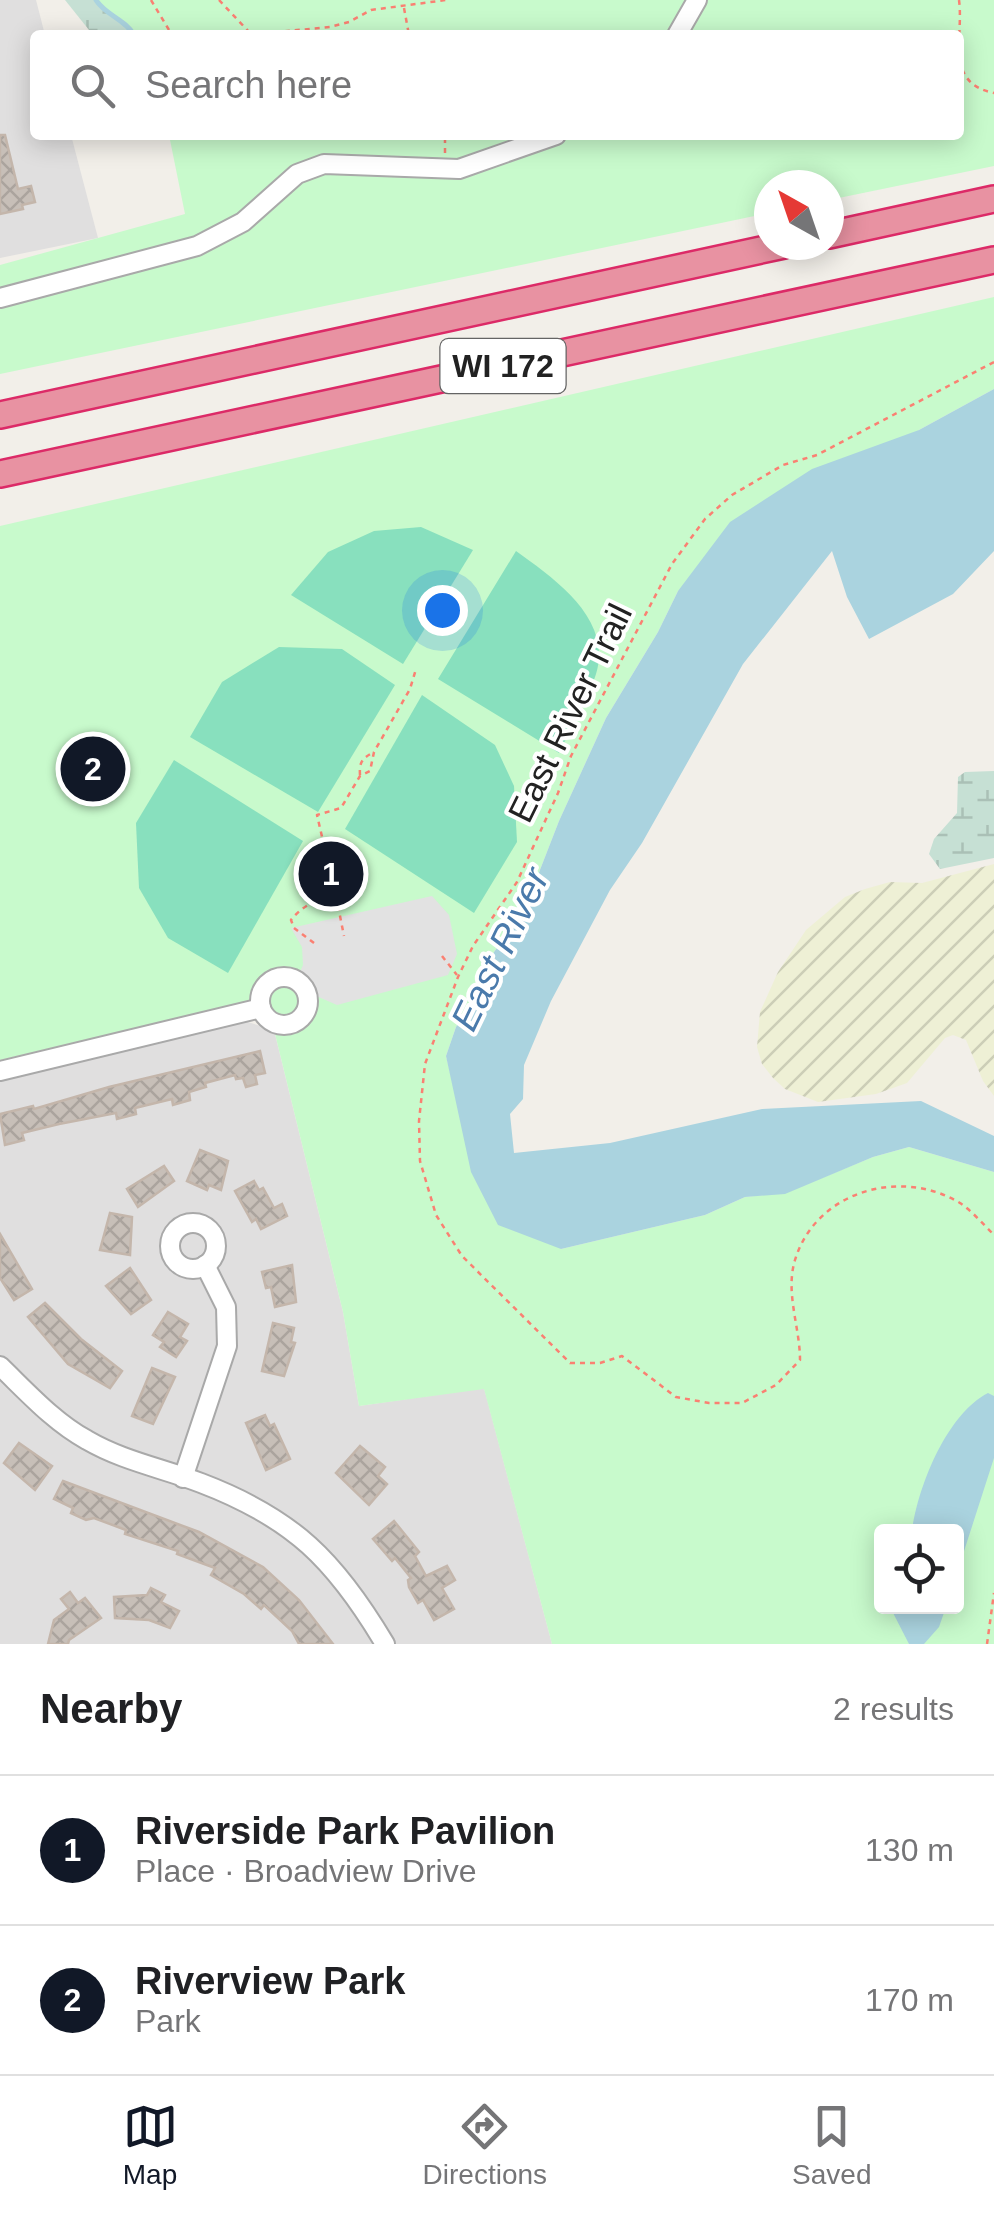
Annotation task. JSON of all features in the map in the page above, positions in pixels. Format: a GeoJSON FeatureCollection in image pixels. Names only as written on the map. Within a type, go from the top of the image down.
{"type":"FeatureCollection","features":[{"type":"Feature","properties":{"kind":"highway"},"geometry":{"type":"LineString","coordinates":[[844,232],[994,200]]}},
{"type":"Feature","properties":{"kind":"highway","name":"WI 172"},"geometry":{"type":"LineString","coordinates":[[10,413],[754,252]]}},
{"type":"Feature","properties":{"kind":"highway","name":"WI 172"},"geometry":{"type":"LineString","coordinates":[[6,473],[994,260]]}},
{"type":"Feature","properties":{"kind":"street"},"geometry":{"type":"LineString","coordinates":[[680,30],[698,0]]}},
{"type":"Feature","properties":{"kind":"street"},"geometry":{"type":"LineString","coordinates":[[0,298],[197,246],[243,222],[297,174],[324,164],[458,168],[541,140]]}},
{"type":"Feature","properties":{"kind":"street"},"geometry":{"type":"LineString","coordinates":[[0,1070],[261,1008]]}},
{"type":"Feature","properties":{"kind":"street"},"geometry":{"type":"LineString","coordinates":[[183,1478],[228,1346],[226,1307],[206,1265]]}},
{"type":"Feature","properties":{"kind":"street"},"geometry":{"type":"LineString","coordinates":[[0,1366],[44,1409],[83,1438],[131,1462],[262,1509],[296,1532],[361,1603],[386,1644]]}},
{"type":"Feature","properties":{"kind":"path"},"geometry":{"type":"LineString","coordinates":[[151,0],[169,30]]}},
{"type":"Feature","properties":{"kind":"path"},"geometry":{"type":"LineString","coordinates":[[218,0],[247,30]]}},
{"type":"Feature","properties":{"kind":"path"},"geometry":{"type":"LineString","coordinates":[[296,30],[349,22],[371,10],[446,0]]}},
{"type":"Feature","properties":{"kind":"path"},"geometry":{"type":"LineString","coordinates":[[958,0],[958,30]]}},
{"type":"Feature","properties":{"kind":"path"},"geometry":{"type":"LineString","coordinates":[[404,6],[408,30]]}},
{"type":"Feature","properties":{"kind":"path"},"geometry":{"type":"LineString","coordinates":[[964,75],[980,90],[994,92]]}},
{"type":"Feature","properties":{"kind":"path","name":"East River Trail"},"geometry":{"type":"LineString","coordinates":[[994,362],[817,455],[783,465],[732,495],[705,519],[672,564],[571,756],[518,882],[473,946],[458,976],[426,1064],[419,1120],[420,1161],[436,1216],[462,1256],[570,1363],[600,1363],[622,1356],[676,1396],[709,1404],[742,1404],[776,1385],[800,1360],[800,1334],[790,1292],[795,1260],[808,1234],[830,1210],[863,1189],[906,1184],[960,1203],[994,1235]]}},
{"type":"Feature","properties":{"kind":"path"},"geometry":{"type":"LineString","coordinates":[[314,943],[294,928],[295,914],[322,897],[347,892],[338,852],[326,854],[317,815],[341,808],[360,776],[374,764],[374,752],[410,689],[416,669]]}},
{"type":"Feature","properties":{"kind":"path"},"geometry":{"type":"LineString","coordinates":[[360,776],[363,758],[374,752]]}},
{"type":"Feature","properties":{"kind":"path"},"geometry":{"type":"LineString","coordinates":[[335,894],[344,936]]}},
{"type":"Feature","properties":{"kind":"path"},"geometry":{"type":"LineString","coordinates":[[442,956],[458,976]]}},
{"type":"Feature","properties":{"kind":"path"},"geometry":{"type":"LineString","coordinates":[[987,1644],[994,1593]]}},
{"type":"Feature","properties":{"kind":"shaded area"},"geometry":{"type":"Polygon","coordinates":[[[0,0],[36,0],[44,30],[30,30],[30,140],[72,140],[98,238],[0,258],[0,0]]]}},
{"type":"Feature","properties":{"kind":"shaded area"},"geometry":{"type":"Polygon","coordinates":[[[432,896],[449,915],[457,954],[448,975],[337,1005],[314,995],[312,987],[299,974],[302,947],[291,928],[432,896]]]}},
{"type":"Feature","properties":{"kind":"shaded area"},"geometry":{"type":"Polygon","coordinates":[[[241,1020],[274,1030],[343,1312],[359,1406],[484,1388],[552,1644],[0,1644],[0,1080],[241,1020]]]}},
{"type":"Feature","properties":{"kind":"green space"},"geometry":{"type":"Polygon","coordinates":[[[65,0],[101,0],[133,30],[89,30],[65,0]]]}},
{"type":"Feature","properties":{"kind":"green space"},"geometry":{"type":"Polygon","coordinates":[[[96,0],[994,0],[994,166],[844,197],[844,170],[754,170],[754,216],[0,374],[0,265],[185,214],[170,140],[964,140],[964,30],[130,30],[96,0]]]}},
{"type":"Feature","properties":{"kind":"green space"},"geometry":{"type":"Polygon","coordinates":[[[994,297],[994,389],[919,430],[678,591],[606,718],[524,911],[494,952],[484,986],[456,1027],[446,1056],[457,1101],[561,1249],[705,1215],[745,1197],[785,1193],[873,1157],[909,1147],[994,1172],[994,1644],[552,1644],[484,1389],[359,1406],[343,1312],[266,997],[0,1060],[0,526],[994,297]]]}},
{"type":"Feature","properties":{"kind":"green space"},"geometry":{"type":"Polygon","coordinates":[[[421,527],[473,550],[403,664],[291,595],[328,552],[374,531],[421,527]]]}},
{"type":"Feature","properties":{"kind":"green space"},"geometry":{"type":"Polygon","coordinates":[[[516,551],[577,602],[596,636],[596,674],[559,753],[438,679],[516,551]]]}},
{"type":"Feature","properties":{"kind":"green space"},"geometry":{"type":"Polygon","coordinates":[[[279,647],[342,649],[395,685],[318,812],[190,737],[222,682],[279,647]]]}},
{"type":"Feature","properties":{"kind":"green space"},"geometry":{"type":"Polygon","coordinates":[[[422,695],[495,745],[514,786],[517,842],[474,913],[345,829],[422,695]]]}},
{"type":"Feature","properties":{"kind":"green space"},"geometry":{"type":"Polygon","coordinates":[[[174,760],[303,841],[228,973],[168,938],[139,888],[136,823],[174,760]]]}},
{"type":"Feature","properties":{"kind":"green space"},"geometry":{"type":"Polygon","coordinates":[[[994,771],[994,858],[940,869],[929,854],[934,839],[957,813],[958,777],[965,772],[994,771]]]}},
{"type":"Feature","properties":{"kind":"green space"},"geometry":{"type":"Polygon","coordinates":[[[994,864],[994,1096],[983,1081],[966,1040],[953,1035],[945,1038],[907,1083],[876,1094],[818,1102],[785,1089],[773,1078],[762,1064],[757,1047],[760,1012],[778,972],[806,930],[845,897],[865,889],[890,882],[922,883],[994,864]]]}},
{"type":"Feature","properties":{"kind":"water","name":"East River"},"geometry":{"type":"Polygon","coordinates":[[[994,389],[994,551],[953,594],[869,639],[847,597],[832,551],[743,664],[642,843],[610,890],[551,1001],[524,1065],[523,1099],[510,1114],[514,1153],[610,1143],[762,1109],[921,1101],[994,1136],[994,1172],[909,1147],[873,1157],[785,1194],[745,1197],[705,1215],[561,1249],[498,1225],[471,1172],[446,1056],[456,1027],[484,986],[494,952],[524,911],[606,718],[678,591],[730,522],[812,469],[919,430],[994,389]]]}},
{"type":"Feature","properties":{"kind":"water"},"geometry":{"type":"Polygon","coordinates":[[[988,1393],[994,1396],[994,1458],[964,1551],[964,1524],[913,1524],[936,1454],[973,1403],[988,1393]]]}},
{"type":"Feature","properties":{"kind":"water"},"geometry":{"type":"Polygon","coordinates":[[[894,1614],[944,1614],[939,1627],[924,1644],[909,1644],[894,1614]]]}},
{"type":"Feature","properties":{"kind":"building"},"geometry":{"type":"Polygon","coordinates":[[[0,135],[5,135],[18,189],[31,186],[35,202],[0,214],[0,135]]]}},
{"type":"Feature","properties":{"kind":"building"},"geometry":{"type":"Polygon","coordinates":[[[337,853],[345,891],[325,895],[316,858],[337,853]]]}},
{"type":"Feature","properties":{"kind":"building"},"geometry":{"type":"Polygon","coordinates":[[[260,1051],[265,1073],[255,1075],[257,1084],[246,1087],[243,1078],[236,1079],[235,1075],[205,1083],[206,1087],[189,1092],[190,1100],[173,1105],[172,1099],[135,1108],[136,1114],[117,1119],[116,1113],[22,1133],[24,1140],[5,1145],[0,1114],[33,1106],[34,1109],[260,1051]]]}},
{"type":"Feature","properties":{"kind":"building"},"geometry":{"type":"Polygon","coordinates":[[[200,1150],[228,1161],[221,1190],[209,1185],[207,1190],[187,1181],[200,1150]]]}},
{"type":"Feature","properties":{"kind":"building"},"geometry":{"type":"Polygon","coordinates":[[[164,1166],[174,1181],[138,1207],[127,1189],[164,1166]]]}},
{"type":"Feature","properties":{"kind":"building"},"geometry":{"type":"Polygon","coordinates":[[[254,1181],[259,1190],[263,1188],[274,1208],[282,1204],[287,1216],[261,1229],[256,1219],[252,1222],[235,1191],[254,1181]]]}},
{"type":"Feature","properties":{"kind":"building"},"geometry":{"type":"Polygon","coordinates":[[[110,1213],[132,1217],[130,1255],[100,1250],[110,1213]]]}},
{"type":"Feature","properties":{"kind":"building"},"geometry":{"type":"Polygon","coordinates":[[[0,1234],[32,1289],[14,1300],[0,1278],[0,1234]]]}},
{"type":"Feature","properties":{"kind":"building"},"geometry":{"type":"Polygon","coordinates":[[[292,1265],[296,1302],[275,1307],[271,1287],[266,1288],[262,1272],[292,1265]]]}},
{"type":"Feature","properties":{"kind":"building"},"geometry":{"type":"Polygon","coordinates":[[[130,1268],[151,1300],[131,1314],[106,1286],[130,1268]]]}},
{"type":"Feature","properties":{"kind":"building"},"geometry":{"type":"Polygon","coordinates":[[[45,1303],[81,1339],[122,1371],[110,1388],[68,1364],[28,1317],[45,1303]]]}},
{"type":"Feature","properties":{"kind":"building"},"geometry":{"type":"Polygon","coordinates":[[[168,1312],[188,1324],[180,1337],[187,1341],[176,1357],[160,1347],[164,1342],[153,1335],[168,1312]]]}},
{"type":"Feature","properties":{"kind":"building"},"geometry":{"type":"Polygon","coordinates":[[[273,1323],[294,1328],[291,1342],[295,1343],[284,1376],[262,1371],[273,1323]]]}},
{"type":"Feature","properties":{"kind":"building"},"geometry":{"type":"Polygon","coordinates":[[[152,1368],[175,1377],[153,1424],[132,1416],[152,1368]]]}},
{"type":"Feature","properties":{"kind":"building"},"geometry":{"type":"Polygon","coordinates":[[[265,1415],[270,1426],[274,1424],[290,1459],[266,1470],[246,1423],[265,1415]]]}},
{"type":"Feature","properties":{"kind":"building"},"geometry":{"type":"Polygon","coordinates":[[[19,1443],[52,1466],[35,1490],[4,1463],[19,1443]]]}},
{"type":"Feature","properties":{"kind":"building"},"geometry":{"type":"Polygon","coordinates":[[[360,1446],[385,1467],[378,1476],[387,1484],[369,1505],[336,1473],[360,1446]]]}},
{"type":"Feature","properties":{"kind":"building"},"geometry":{"type":"Polygon","coordinates":[[[63,1481],[199,1532],[263,1567],[299,1600],[333,1644],[299,1644],[292,1631],[264,1605],[261,1609],[211,1575],[215,1568],[125,1534],[126,1530],[71,1513],[73,1508],[54,1499],[63,1481]]]}},
{"type":"Feature","properties":{"kind":"building"},"geometry":{"type":"Polygon","coordinates":[[[394,1521],[419,1552],[415,1556],[426,1576],[447,1566],[455,1580],[442,1588],[454,1609],[434,1620],[423,1600],[418,1603],[409,1587],[411,1578],[373,1539],[394,1521]]]}},
{"type":"Feature","properties":{"kind":"building"},"geometry":{"type":"Polygon","coordinates":[[[151,1588],[165,1595],[161,1602],[179,1611],[170,1628],[149,1620],[115,1618],[114,1597],[147,1595],[151,1588]]]}},
{"type":"Feature","properties":{"kind":"building"},"geometry":{"type":"Polygon","coordinates":[[[70,1592],[78,1603],[85,1598],[101,1618],[68,1644],[48,1644],[54,1620],[69,1609],[61,1599],[70,1592]]]}},
{"type":"Feature","properties":{"kind":"waterway"},"geometry":{"type":"LineString","coordinates":[[96,0],[130,30]]}},
{"type":"Feature","properties":{"kind":"place","name":"Riverview Park"},"geometry":{"type":"Point","coordinates":[93,769]}},
{"type":"Feature","properties":{"kind":"place","name":"Riverside Park Pavilion"},"geometry":{"type":"Point","coordinates":[331,874]}}]}
